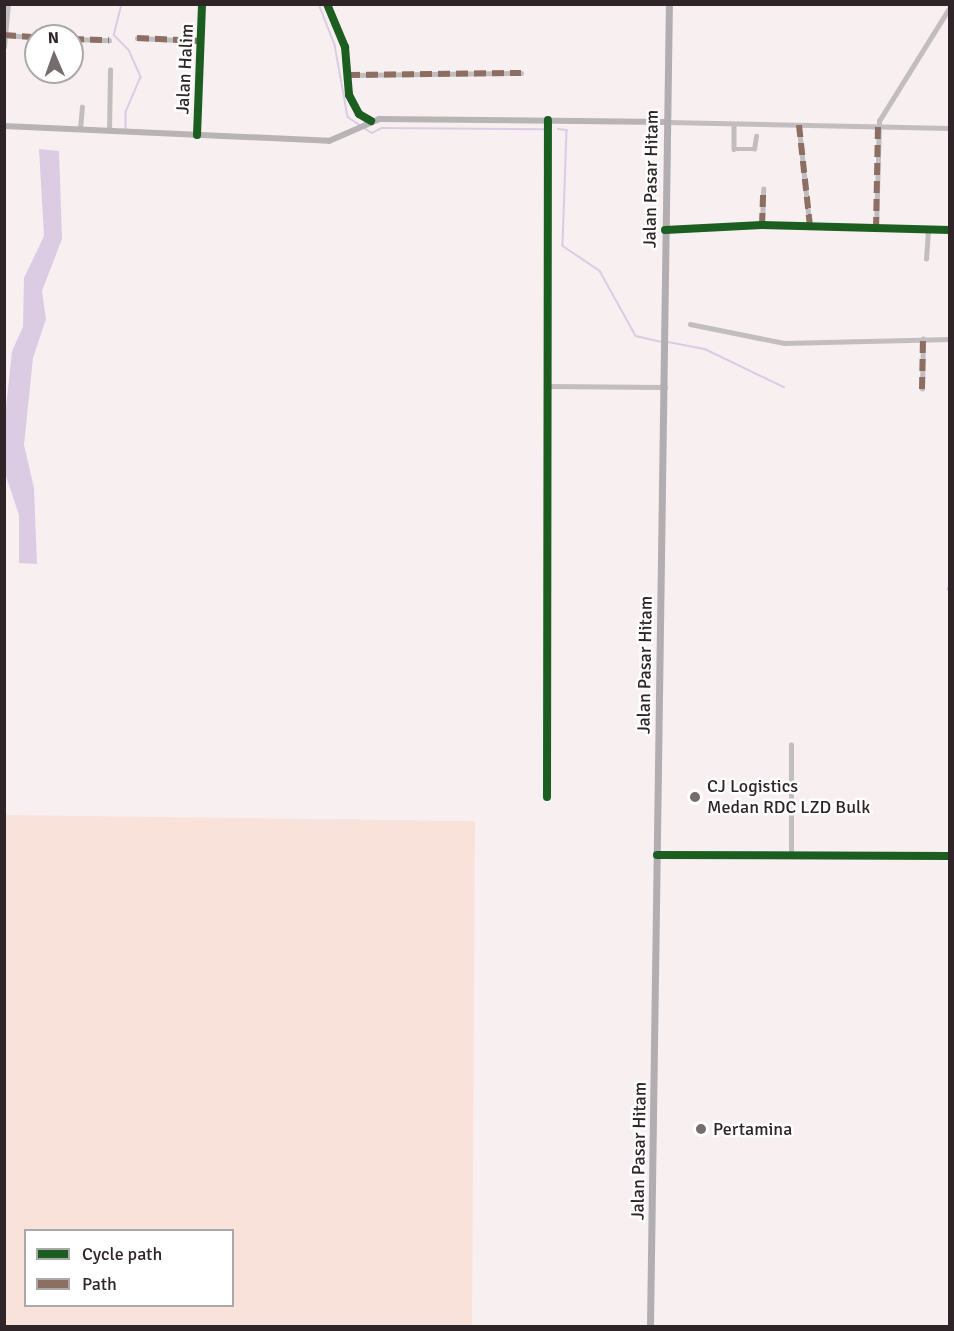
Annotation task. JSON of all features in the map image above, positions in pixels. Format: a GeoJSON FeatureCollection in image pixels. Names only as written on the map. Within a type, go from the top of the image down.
{"type":"FeatureCollection","features":[{"type":"Feature","properties":{"kind":"main road","name":"Jalan Pasar Hitam"},"geometry":{"type":"LineString","coordinates":[[650,1326],[669,4]]}},
{"type":"Feature","properties":{"kind":"main road"},"geometry":{"type":"LineString","coordinates":[[4,126],[329,141],[358,130],[369,122],[548,120],[667,122]]}},
{"type":"Feature","properties":{"kind":"street"},"geometry":{"type":"LineString","coordinates":[[4,47],[8,4]]}},
{"type":"Feature","properties":{"kind":"street","name":"Jalan Halim"},"geometry":{"type":"LineString","coordinates":[[197,135],[202,4]]}},
{"type":"Feature","properties":{"kind":"street"},"geometry":{"type":"LineString","coordinates":[[327,4],[345,47],[354,106],[369,122]]}},
{"type":"Feature","properties":{"kind":"street"},"geometry":{"type":"LineString","coordinates":[[876,229],[878,125],[950,7]]}},
{"type":"Feature","properties":{"kind":"street"},"geometry":{"type":"LineString","coordinates":[[5,35],[24,36]]}},
{"type":"Feature","properties":{"kind":"street"},"geometry":{"type":"LineString","coordinates":[[137,38],[201,41]]}},
{"type":"Feature","properties":{"kind":"street"},"geometry":{"type":"LineString","coordinates":[[84,39],[109,40]]}},
{"type":"Feature","properties":{"kind":"street"},"geometry":{"type":"LineString","coordinates":[[108,130],[111,70]]}},
{"type":"Feature","properties":{"kind":"street"},"geometry":{"type":"LineString","coordinates":[[348,75],[521,73]]}},
{"type":"Feature","properties":{"kind":"street"},"geometry":{"type":"LineString","coordinates":[[80,129],[82,107]]}},
{"type":"Feature","properties":{"kind":"street"},"geometry":{"type":"LineString","coordinates":[[547,797],[548,120]]}},
{"type":"Feature","properties":{"kind":"street"},"geometry":{"type":"LineString","coordinates":[[667,122],[950,128]]}},
{"type":"Feature","properties":{"kind":"street"},"geometry":{"type":"LineString","coordinates":[[734,124],[734,149],[753,150],[756,136]]}},
{"type":"Feature","properties":{"kind":"street"},"geometry":{"type":"LineString","coordinates":[[799,125],[810,226]]}},
{"type":"Feature","properties":{"kind":"street"},"geometry":{"type":"LineString","coordinates":[[762,225],[763,189]]}},
{"type":"Feature","properties":{"kind":"street"},"geometry":{"type":"LineString","coordinates":[[665,230],[762,225],[950,230]]}},
{"type":"Feature","properties":{"kind":"street"},"geometry":{"type":"LineString","coordinates":[[926,260],[928,230]]}},
{"type":"Feature","properties":{"kind":"street"},"geometry":{"type":"LineString","coordinates":[[690,324],[784,343],[950,339]]}},
{"type":"Feature","properties":{"kind":"street"},"geometry":{"type":"LineString","coordinates":[[922,389],[923,339]]}},
{"type":"Feature","properties":{"kind":"street"},"geometry":{"type":"LineString","coordinates":[[546,386],[665,387]]}},
{"type":"Feature","properties":{"kind":"street"},"geometry":{"type":"LineString","coordinates":[[790,854],[791,745]]}},
{"type":"Feature","properties":{"kind":"street"},"geometry":{"type":"LineString","coordinates":[[657,855],[950,856]]}},
{"type":"Feature","properties":{"kind":"shaded area"},"geometry":{"type":"Polygon","coordinates":[[[39,149],[59,151],[62,239],[42,291],[46,319],[33,358],[24,445],[34,488],[37,564],[19,563],[19,515],[5,473],[4,427],[12,351],[23,327],[24,278],[44,236],[39,149]]]}},
{"type":"Feature","properties":{"kind":"shaded area"},"geometry":{"type":"Polygon","coordinates":[[[5,815],[475,821],[472,1326],[5,1326],[5,815]]]}},
{"type":"Feature","properties":{"kind":"waterway"},"geometry":{"type":"LineString","coordinates":[[122,4],[114,35],[129,50],[141,77],[126,112],[126,129]]}},
{"type":"Feature","properties":{"kind":"waterway"},"geometry":{"type":"LineString","coordinates":[[319,4],[335,45],[348,117],[360,125]]}},
{"type":"Feature","properties":{"kind":"waterway"},"geometry":{"type":"LineString","coordinates":[[364,128],[372,133],[382,128],[544,129]]}},
{"type":"Feature","properties":{"kind":"waterway"},"geometry":{"type":"LineString","coordinates":[[558,129],[567,130],[563,246],[600,271],[636,336],[661,342]]}},
{"type":"Feature","properties":{"kind":"waterway"},"geometry":{"type":"LineString","coordinates":[[668,342],[705,349],[784,387]]}},
{"type":"Feature","properties":{"kind":"marked path"},"geometry":{"type":"LineString","coordinates":[[4,35],[24,36]]}},
{"type":"Feature","properties":{"kind":"marked path"},"geometry":{"type":"LineString","coordinates":[[137,38],[201,41]]}},
{"type":"Feature","properties":{"kind":"marked path"},"geometry":{"type":"LineString","coordinates":[[84,39],[109,40]]}},
{"type":"Feature","properties":{"kind":"marked path"},"geometry":{"type":"LineString","coordinates":[[348,75],[521,73]]}},
{"type":"Feature","properties":{"kind":"marked path"},"geometry":{"type":"LineString","coordinates":[[799,125],[810,226]]}},
{"type":"Feature","properties":{"kind":"marked path"},"geometry":{"type":"LineString","coordinates":[[876,229],[878,125]]}},
{"type":"Feature","properties":{"kind":"marked path"},"geometry":{"type":"LineString","coordinates":[[762,225],[763,189]]}},
{"type":"Feature","properties":{"kind":"marked path"},"geometry":{"type":"LineString","coordinates":[[922,389],[923,339]]}},
{"type":"Feature","properties":{"kind":"cycle path"},"geometry":{"type":"LineString","coordinates":[[197,135],[202,4]]}},
{"type":"Feature","properties":{"kind":"cycle path"},"geometry":{"type":"LineString","coordinates":[[327,4],[345,47],[349,95],[359,114],[371,121]]}},
{"type":"Feature","properties":{"kind":"cycle path"},"geometry":{"type":"LineString","coordinates":[[547,797],[548,120]]}},
{"type":"Feature","properties":{"kind":"cycle path"},"geometry":{"type":"LineString","coordinates":[[665,230],[762,225],[950,230]]}},
{"type":"Feature","properties":{"kind":"cycle path"},"geometry":{"type":"LineString","coordinates":[[657,855],[950,856]]}},
{"type":"Feature","properties":{"kind":"place","name":"CJ Logistics Medan RDC LZD Bulk"},"geometry":{"type":"Point","coordinates":[695,797]}},
{"type":"Feature","properties":{"kind":"place","name":"Pertamina"},"geometry":{"type":"Point","coordinates":[701,1129]}}]}
